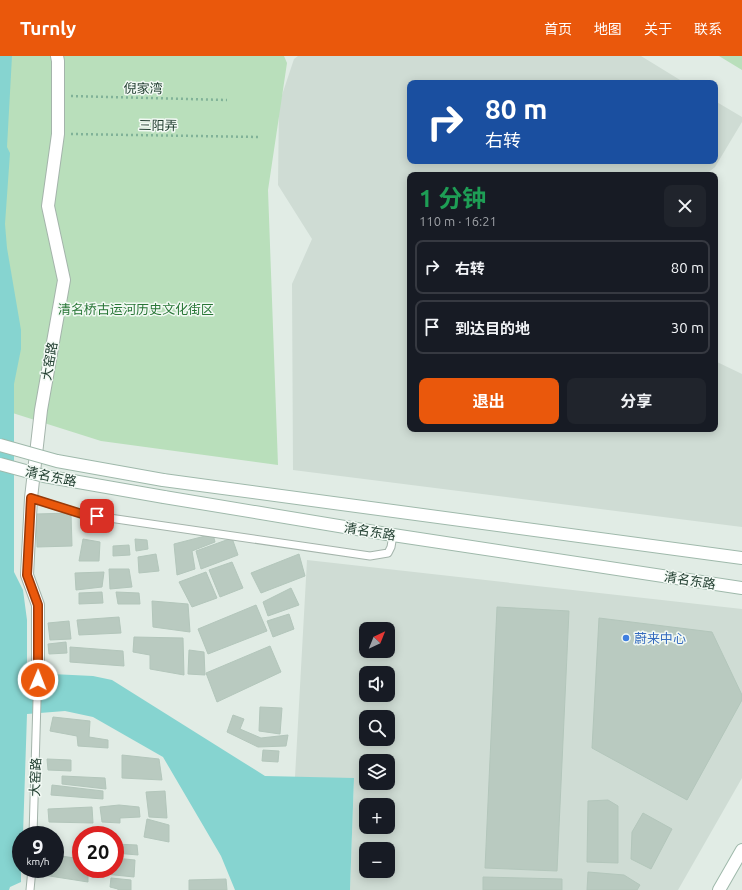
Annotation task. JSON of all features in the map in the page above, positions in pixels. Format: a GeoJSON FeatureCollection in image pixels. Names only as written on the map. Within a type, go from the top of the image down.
{"type":"FeatureCollection","features":[{"type":"Feature","properties":{"kind":"main road","name":"大窑路"},"geometry":{"type":"LineString","coordinates":[[38,667],[38,605],[27,575],[31,498],[41,410],[64,280],[48,206],[58,134],[57,56]]}},
{"type":"Feature","properties":{"kind":"main road","name":"清名东路"},"geometry":{"type":"LineString","coordinates":[[0,445],[57,461],[163,480],[742,558]]}},
{"type":"Feature","properties":{"kind":"main road","name":"清名东路"},"geometry":{"type":"LineString","coordinates":[[0,464],[44,476],[164,497],[742,588]]}},
{"type":"Feature","properties":{"kind":"main road"},"geometry":{"type":"LineString","coordinates":[[719,890],[742,850]]}},
{"type":"Feature","properties":{"kind":"lane"},"geometry":{"type":"LineString","coordinates":[[31,498],[82,514],[370,556],[388,553],[391,547],[393,534]]}},
{"type":"Feature","properties":{"kind":"lane","name":"大窑路"},"geometry":{"type":"LineString","coordinates":[[33,826],[38,667]]}},
{"type":"Feature","properties":{"kind":"lane"},"geometry":{"type":"LineString","coordinates":[[30,890],[31,878]]}},
{"type":"Feature","properties":{"kind":"path","name":"倪家湾"},"geometry":{"type":"LineString","coordinates":[[58,96],[226,100]]}},
{"type":"Feature","properties":{"kind":"path","name":"三阳弄"},"geometry":{"type":"LineString","coordinates":[[58,134],[258,137]]}},
{"type":"Feature","properties":{"kind":"shaded area"},"geometry":{"type":"Polygon","coordinates":[[[298,56],[641,56],[680,80],[407,80],[407,164],[717,164],[709,172],[407,172],[407,432],[718,432],[718,362],[742,374],[742,527],[293,470],[292,284],[312,239],[278,185],[279,104],[294,59],[298,56]]]}},
{"type":"Feature","properties":{"kind":"shaded area"},"geometry":{"type":"Polygon","coordinates":[[[718,103],[742,117],[742,122],[718,162],[718,103]]]}},
{"type":"Feature","properties":{"kind":"shaded area"},"geometry":{"type":"Polygon","coordinates":[[[307,560],[742,609],[742,778],[678,890],[350,890],[354,779],[295,777],[307,560]]]}},
{"type":"Feature","properties":{"kind":"green space","name":"清名桥古运河历史文化街区"},"geometry":{"type":"Polygon","coordinates":[[[0,56],[284,56],[287,63],[268,190],[278,465],[101,441],[0,409],[0,56]]]}},
{"type":"Feature","properties":{"kind":"green space"},"geometry":{"type":"Polygon","coordinates":[[[719,56],[742,56],[742,70],[719,56]]]}},
{"type":"Feature","properties":{"kind":"water"},"geometry":{"type":"Polygon","coordinates":[[[0,56],[12,56],[7,147],[10,153],[5,224],[7,248],[21,330],[21,349],[14,384],[14,572],[23,590],[27,620],[27,665],[31,673],[93,676],[112,680],[265,776],[354,778],[350,890],[235,890],[221,856],[163,757],[93,717],[65,711],[27,714],[23,826],[12,826],[12,878],[21,878],[21,882],[10,887],[9,890],[0,890],[0,56]]]}},
{"type":"Feature","properties":{"kind":"building"},"geometry":{"type":"Polygon","coordinates":[[[71,513],[72,546],[37,547],[36,514],[71,513]]]}},
{"type":"Feature","properties":{"kind":"building"},"geometry":{"type":"Polygon","coordinates":[[[213,534],[215,542],[192,551],[195,569],[177,575],[174,544],[213,534]]]}},
{"type":"Feature","properties":{"kind":"building"},"geometry":{"type":"Polygon","coordinates":[[[232,538],[238,555],[201,569],[196,551],[232,538]]]}},
{"type":"Feature","properties":{"kind":"building"},"geometry":{"type":"Polygon","coordinates":[[[83,539],[100,542],[99,561],[79,561],[83,539]]]}},
{"type":"Feature","properties":{"kind":"building"},"geometry":{"type":"Polygon","coordinates":[[[135,539],[147,540],[148,549],[136,551],[135,539]]]}},
{"type":"Feature","properties":{"kind":"building"},"geometry":{"type":"Polygon","coordinates":[[[129,545],[130,555],[113,556],[113,546],[129,545]]]}},
{"type":"Feature","properties":{"kind":"building"},"geometry":{"type":"Polygon","coordinates":[[[156,554],[159,571],[139,573],[138,557],[156,554]]]}},
{"type":"Feature","properties":{"kind":"building"},"geometry":{"type":"Polygon","coordinates":[[[299,554],[305,576],[261,593],[251,573],[299,554]]]}},
{"type":"Feature","properties":{"kind":"building"},"geometry":{"type":"Polygon","coordinates":[[[232,562],[243,588],[220,597],[209,570],[232,562]]]}},
{"type":"Feature","properties":{"kind":"building"},"geometry":{"type":"Polygon","coordinates":[[[109,569],[129,569],[132,587],[110,589],[109,569]]]}},
{"type":"Feature","properties":{"kind":"building"},"geometry":{"type":"Polygon","coordinates":[[[104,572],[102,587],[76,590],[75,573],[104,572]]]}},
{"type":"Feature","properties":{"kind":"building"},"geometry":{"type":"Polygon","coordinates":[[[206,572],[217,598],[192,607],[179,582],[206,572]]]}},
{"type":"Feature","properties":{"kind":"building"},"geometry":{"type":"Polygon","coordinates":[[[291,588],[299,605],[268,616],[263,602],[291,588]]]}},
{"type":"Feature","properties":{"kind":"building"},"geometry":{"type":"Polygon","coordinates":[[[102,592],[103,603],[79,604],[79,593],[102,592]]]}},
{"type":"Feature","properties":{"kind":"building"},"geometry":{"type":"Polygon","coordinates":[[[116,592],[139,593],[140,604],[118,604],[116,592]]]}},
{"type":"Feature","properties":{"kind":"building"},"geometry":{"type":"Polygon","coordinates":[[[152,601],[188,604],[190,632],[153,627],[152,601]]]}},
{"type":"Feature","properties":{"kind":"building"},"geometry":{"type":"Polygon","coordinates":[[[256,605],[267,631],[208,654],[198,629],[256,605]]]}},
{"type":"Feature","properties":{"kind":"building"},"geometry":{"type":"Polygon","coordinates":[[[497,607],[569,611],[557,871],[485,868],[497,607]]]}},
{"type":"Feature","properties":{"kind":"building"},"geometry":{"type":"Polygon","coordinates":[[[289,614],[294,629],[273,637],[267,621],[289,614]]]}},
{"type":"Feature","properties":{"kind":"building"},"geometry":{"type":"Polygon","coordinates":[[[119,617],[121,633],[79,635],[77,620],[119,617]]]}},
{"type":"Feature","properties":{"kind":"building"},"geometry":{"type":"Polygon","coordinates":[[[599,618],[712,632],[742,695],[742,700],[687,800],[592,748],[599,618]]]}},
{"type":"Feature","properties":{"kind":"building"},"geometry":{"type":"Polygon","coordinates":[[[69,621],[71,639],[50,640],[48,623],[69,621]]]}},
{"type":"Feature","properties":{"kind":"building"},"geometry":{"type":"Polygon","coordinates":[[[134,637],[183,638],[184,675],[150,669],[150,655],[133,652],[134,637]]]}},
{"type":"Feature","properties":{"kind":"building"},"geometry":{"type":"Polygon","coordinates":[[[66,642],[67,653],[49,654],[48,644],[66,642]]]}},
{"type":"Feature","properties":{"kind":"building"},"geometry":{"type":"Polygon","coordinates":[[[270,646],[281,672],[217,702],[206,673],[270,646]]]}},
{"type":"Feature","properties":{"kind":"building"},"geometry":{"type":"Polygon","coordinates":[[[70,647],[123,651],[124,666],[70,662],[70,647]]]}},
{"type":"Feature","properties":{"kind":"building"},"geometry":{"type":"Polygon","coordinates":[[[189,650],[204,652],[205,675],[188,674],[189,650]]]}},
{"type":"Feature","properties":{"kind":"building"},"geometry":{"type":"Polygon","coordinates":[[[260,707],[282,708],[280,734],[259,731],[260,707]]]}},
{"type":"Feature","properties":{"kind":"building"},"geometry":{"type":"Polygon","coordinates":[[[233,715],[244,719],[240,729],[261,738],[288,735],[286,746],[258,747],[227,732],[233,715]]]}},
{"type":"Feature","properties":{"kind":"building"},"geometry":{"type":"Polygon","coordinates":[[[53,717],[90,721],[89,737],[108,740],[108,748],[78,746],[77,736],[50,731],[53,717]]]}},
{"type":"Feature","properties":{"kind":"building"},"geometry":{"type":"Polygon","coordinates":[[[263,750],[279,751],[278,762],[262,761],[263,750]]]}},
{"type":"Feature","properties":{"kind":"building"},"geometry":{"type":"Polygon","coordinates":[[[122,755],[159,759],[162,780],[122,778],[122,755]]]}},
{"type":"Feature","properties":{"kind":"building"},"geometry":{"type":"Polygon","coordinates":[[[47,759],[71,760],[71,771],[48,770],[47,759]]]}},
{"type":"Feature","properties":{"kind":"building"},"geometry":{"type":"Polygon","coordinates":[[[62,776],[105,778],[106,789],[62,784],[62,776]]]}},
{"type":"Feature","properties":{"kind":"building"},"geometry":{"type":"Polygon","coordinates":[[[52,785],[103,791],[103,799],[51,795],[52,785]]]}},
{"type":"Feature","properties":{"kind":"building"},"geometry":{"type":"Polygon","coordinates":[[[165,791],[167,818],[149,817],[146,792],[165,791]]]}},
{"type":"Feature","properties":{"kind":"building"},"geometry":{"type":"Polygon","coordinates":[[[608,800],[618,806],[618,863],[587,862],[588,801],[608,800]]]}},
{"type":"Feature","properties":{"kind":"building"},"geometry":{"type":"Polygon","coordinates":[[[119,805],[139,807],[140,817],[120,818],[120,823],[102,822],[100,807],[119,805]]]}},
{"type":"Feature","properties":{"kind":"building"},"geometry":{"type":"Polygon","coordinates":[[[92,807],[93,823],[49,822],[48,809],[92,807]]]}},
{"type":"Feature","properties":{"kind":"building"},"geometry":{"type":"Polygon","coordinates":[[[643,813],[672,829],[651,869],[631,859],[632,832],[643,813]]]}},
{"type":"Feature","properties":{"kind":"building"},"geometry":{"type":"Polygon","coordinates":[[[147,819],[169,825],[169,842],[144,837],[147,819]]]}},
{"type":"Feature","properties":{"kind":"building"},"geometry":{"type":"Polygon","coordinates":[[[124,844],[137,845],[138,855],[124,854],[124,844]]]}},
{"type":"Feature","properties":{"kind":"building"},"geometry":{"type":"Polygon","coordinates":[[[64,856],[72,858],[72,878],[88,878],[88,882],[62,878],[64,878],[64,856]]]}},
{"type":"Feature","properties":{"kind":"building"},"geometry":{"type":"Polygon","coordinates":[[[124,859],[135,860],[134,877],[124,876],[124,859]]]}},
{"type":"Feature","properties":{"kind":"building"},"geometry":{"type":"Polygon","coordinates":[[[588,872],[624,875],[640,885],[637,890],[587,890],[588,872]]]}},
{"type":"Feature","properties":{"kind":"building"},"geometry":{"type":"Polygon","coordinates":[[[483,877],[562,879],[562,890],[483,890],[483,877]]]}},
{"type":"Feature","properties":{"kind":"building"},"geometry":{"type":"Polygon","coordinates":[[[111,878],[131,880],[131,890],[118,890],[110,887],[111,878]]]}},
{"type":"Feature","properties":{"kind":"building"},"geometry":{"type":"Polygon","coordinates":[[[226,879],[227,890],[189,890],[189,880],[226,879]]]}},
{"type":"Feature","properties":{"kind":"place","name":"蔚来中心"},"geometry":{"type":"Point","coordinates":[626,638]}},
{"type":"Feature","properties":{"kind":"route"},"geometry":{"type":"LineString","coordinates":[[38,680],[38,605],[27,575],[31,498],[82,514],[97,516]]}}]}
